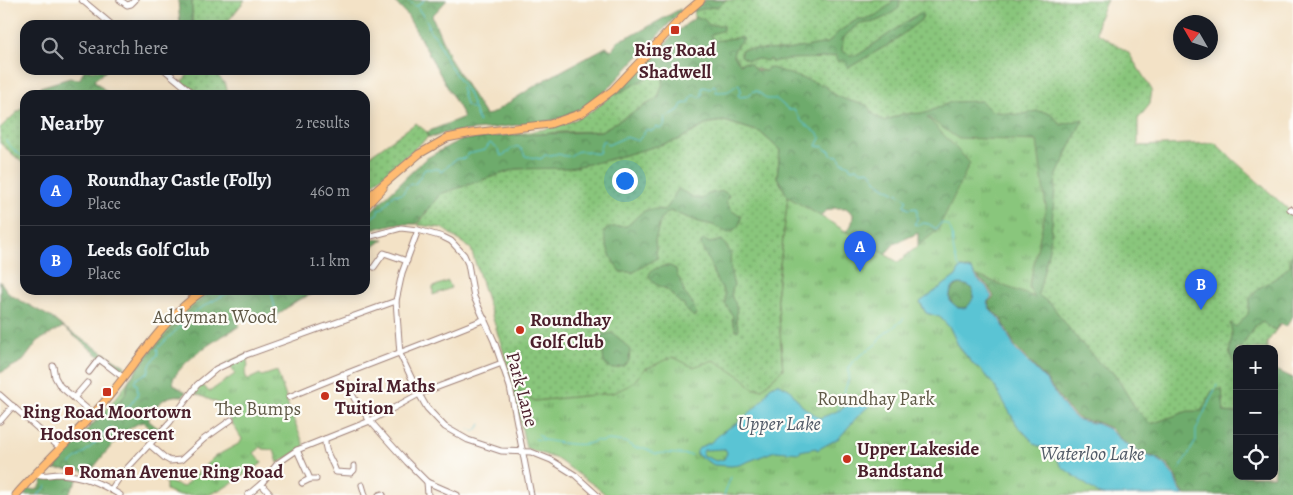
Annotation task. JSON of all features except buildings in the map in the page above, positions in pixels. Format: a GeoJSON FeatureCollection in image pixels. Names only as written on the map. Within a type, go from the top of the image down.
{"type":"FeatureCollection","features":[{"type":"Feature","properties":{"kind":"highway"},"geometry":{"type":"LineString","coordinates":[[370,196],[419,154],[447,138],[472,132],[550,124],[582,113],[614,90],[687,12],[701,0]]}},
{"type":"Feature","properties":{"kind":"highway"},"geometry":{"type":"LineString","coordinates":[[370,202],[388,182]]}},
{"type":"Feature","properties":{"kind":"highway"},"geometry":{"type":"LineString","coordinates":[[16,495],[93,414],[169,321],[198,295]]}},
{"type":"Feature","properties":{"kind":"street"},"geometry":{"type":"LineString","coordinates":[[82,0],[106,20]]}},
{"type":"Feature","properties":{"kind":"street"},"geometry":{"type":"LineString","coordinates":[[120,0],[127,5],[135,0]]}},
{"type":"Feature","properties":{"kind":"street"},"geometry":{"type":"LineString","coordinates":[[172,75],[189,90]]}},
{"type":"Feature","properties":{"kind":"street","name":"Park Lane"},"geometry":{"type":"LineString","coordinates":[[370,235],[401,228],[418,230],[444,237],[458,248],[468,264],[474,297],[485,319],[512,394],[531,495]]}},
{"type":"Feature","properties":{"kind":"street"},"geometry":{"type":"LineString","coordinates":[[418,230],[396,301],[400,354],[427,408],[445,427],[468,440],[501,451],[531,452],[551,460],[575,475],[597,495]]}},
{"type":"Feature","properties":{"kind":"street"},"geometry":{"type":"LineString","coordinates":[[374,267],[384,253],[407,261]]}},
{"type":"Feature","properties":{"kind":"street"},"geometry":{"type":"LineString","coordinates":[[35,474],[83,477],[116,493],[121,475],[170,422],[197,385],[216,369],[228,362],[396,301]]}},
{"type":"Feature","properties":{"kind":"street"},"geometry":{"type":"LineString","coordinates":[[290,397],[343,374],[400,354],[485,319]]}},
{"type":"Feature","properties":{"kind":"street"},"geometry":{"type":"LineString","coordinates":[[89,372],[99,359],[124,378]]}},
{"type":"Feature","properties":{"kind":"street"},"geometry":{"type":"LineString","coordinates":[[248,495],[261,484],[278,463],[297,450],[370,420],[419,394],[502,363]]}},
{"type":"Feature","properties":{"kind":"street"},"geometry":{"type":"LineString","coordinates":[[53,366],[57,382],[93,414]]}},
{"type":"Feature","properties":{"kind":"street"},"geometry":{"type":"LineString","coordinates":[[343,374],[354,398],[370,420],[427,482],[457,495]]}},
{"type":"Feature","properties":{"kind":"street"},"geometry":{"type":"LineString","coordinates":[[74,398],[87,384]]}},
{"type":"Feature","properties":{"kind":"street"},"geometry":{"type":"LineString","coordinates":[[0,395],[60,448]]}},
{"type":"Feature","properties":{"kind":"street"},"geometry":{"type":"LineString","coordinates":[[0,421],[13,406]]}},
{"type":"Feature","properties":{"kind":"street"},"geometry":{"type":"LineString","coordinates":[[150,445],[165,458],[181,460],[204,439],[231,420]]}},
{"type":"Feature","properties":{"kind":"street"},"geometry":{"type":"LineString","coordinates":[[325,439],[326,453],[336,472],[345,473],[355,469]]}},
{"type":"Feature","properties":{"kind":"street"},"geometry":{"type":"LineString","coordinates":[[297,450],[310,479]]}},
{"type":"Feature","properties":{"kind":"street"},"geometry":{"type":"LineString","coordinates":[[42,467],[48,474]]}},
{"type":"Feature","properties":{"kind":"street"},"geometry":{"type":"LineString","coordinates":[[302,483],[310,479],[316,479]]}},
{"type":"Feature","properties":{"kind":"street"},"geometry":{"type":"LineString","coordinates":[[427,482],[428,495]]}},
{"type":"Feature","properties":{"kind":"street"},"geometry":{"type":"LineString","coordinates":[[261,484],[271,495]]}},
{"type":"Feature","properties":{"kind":"street"},"geometry":{"type":"LineString","coordinates":[[362,486],[364,495]]}},
{"type":"Feature","properties":{"kind":"green space"},"geometry":{"type":"Polygon","coordinates":[[[178,0],[192,0],[192,20],[180,20],[178,0]]]}},
{"type":"Feature","properties":{"kind":"green space"},"geometry":{"type":"Polygon","coordinates":[[[192,0],[245,0],[229,20],[192,20],[192,0]]]}},
{"type":"Feature","properties":{"kind":"green space"},"geometry":{"type":"Polygon","coordinates":[[[393,0],[447,0],[432,16],[450,59],[485,115],[491,114],[541,82],[606,47],[612,50],[619,40],[637,33],[680,9],[681,11],[604,93],[582,108],[556,120],[445,133],[428,137],[427,132],[464,117],[407,15],[393,0]]]}},
{"type":"Feature","properties":{"kind":"green space"},"geometry":{"type":"Polygon","coordinates":[[[705,0],[1107,0],[1098,20],[1097,33],[1128,52],[1152,90],[1150,104],[1138,119],[1138,146],[1215,143],[1289,210],[1293,220],[1293,279],[1240,345],[1233,345],[1233,413],[1224,412],[1222,390],[1201,411],[1151,425],[1131,407],[1034,297],[903,114],[884,121],[809,84],[740,64],[702,36],[694,18],[694,9],[705,0]]]}},
{"type":"Feature","properties":{"kind":"green space"},"geometry":{"type":"Polygon","coordinates":[[[705,0],[726,0],[718,6],[694,11],[705,0]]]}},
{"type":"Feature","properties":{"kind":"green space"},"geometry":{"type":"Polygon","coordinates":[[[892,0],[900,0],[899,8],[886,17],[871,23],[860,23],[845,36],[842,51],[850,55],[858,55],[921,12],[923,15],[921,20],[891,43],[850,67],[843,60],[838,62],[836,55],[771,62],[770,59],[766,61],[760,59],[747,60],[741,56],[741,50],[744,49],[787,50],[828,43],[838,32],[858,19],[865,19],[876,15],[891,4],[892,0]]]}},
{"type":"Feature","properties":{"kind":"green space"},"geometry":{"type":"Polygon","coordinates":[[[696,17],[704,19],[709,25],[723,25],[723,30],[710,35],[715,41],[741,37],[744,39],[737,45],[733,54],[740,64],[744,62],[751,64],[755,69],[761,71],[766,71],[769,67],[826,86],[833,94],[867,105],[872,113],[884,121],[903,114],[926,113],[951,102],[981,101],[991,111],[1020,115],[1036,111],[1050,113],[1061,125],[1083,119],[1056,177],[1050,245],[1038,295],[1051,304],[1074,335],[1102,366],[1114,373],[1136,409],[1151,424],[1188,411],[1201,411],[1212,391],[1222,389],[1224,412],[1233,413],[1233,480],[1278,480],[1278,371],[1293,378],[1293,495],[1185,495],[1175,475],[1167,465],[1157,458],[1140,452],[1123,441],[1110,428],[1099,423],[1079,419],[1068,409],[1045,378],[1016,348],[1001,318],[992,311],[988,302],[994,297],[987,285],[979,279],[973,269],[918,247],[918,233],[894,244],[783,369],[777,291],[788,197],[777,177],[780,150],[760,132],[724,121],[709,123],[678,140],[604,161],[569,168],[516,169],[440,194],[417,224],[394,224],[370,230],[370,212],[425,159],[450,145],[461,140],[500,136],[601,131],[658,98],[664,80],[655,73],[616,95],[665,44],[696,17]],[[835,208],[826,211],[821,216],[830,237],[847,230],[853,220],[853,214],[846,208],[835,208]]]}},
{"type":"Feature","properties":{"kind":"green space"},"geometry":{"type":"Polygon","coordinates":[[[655,73],[664,80],[658,98],[601,131],[461,140],[510,135],[543,129],[574,120],[595,109],[624,84],[637,76],[618,93],[655,73]]]}},
{"type":"Feature","properties":{"kind":"green space"},"geometry":{"type":"Polygon","coordinates":[[[82,75],[100,75],[94,80],[105,90],[40,90],[40,87],[70,78],[80,79],[82,75]]]}},
{"type":"Feature","properties":{"kind":"green space"},"geometry":{"type":"Polygon","coordinates":[[[187,75],[217,75],[225,83],[227,90],[192,90],[182,82],[187,75]]]}},
{"type":"Feature","properties":{"kind":"green space"},"geometry":{"type":"Polygon","coordinates":[[[20,110],[20,161],[0,143],[0,128],[20,110]]]}},
{"type":"Feature","properties":{"kind":"green space","name":"Roundhay Park"},"geometry":{"type":"Polygon","coordinates":[[[927,117],[957,138],[1037,141],[1046,208],[1029,287],[1034,297],[975,275],[969,269],[961,268],[956,276],[920,303],[926,313],[940,317],[950,328],[959,347],[995,385],[1017,425],[1036,445],[1054,454],[1062,467],[1104,495],[606,495],[557,459],[526,448],[513,388],[535,401],[613,393],[632,384],[645,369],[673,357],[693,367],[714,360],[743,378],[753,389],[762,389],[783,369],[777,291],[788,197],[898,262],[938,230],[970,163],[927,117]]]}},
{"type":"Feature","properties":{"kind":"green space","name":"Roundhay Golf Club"},"geometry":{"type":"Polygon","coordinates":[[[724,121],[760,132],[780,150],[777,177],[788,197],[777,291],[783,369],[762,389],[753,389],[743,378],[694,368],[633,385],[613,393],[535,401],[513,388],[511,376],[471,249],[442,228],[418,225],[439,194],[516,169],[536,167],[678,140],[709,123],[724,121]]]}},
{"type":"Feature","properties":{"kind":"green space"},"geometry":{"type":"Polygon","coordinates":[[[416,123],[428,133],[428,137],[370,187],[370,155],[416,123]]]}},
{"type":"Feature","properties":{"kind":"green space"},"geometry":{"type":"Polygon","coordinates":[[[678,189],[695,198],[702,199],[708,194],[723,191],[729,195],[726,201],[733,212],[741,215],[739,224],[728,233],[713,225],[670,211],[661,218],[655,241],[657,258],[634,272],[620,272],[609,252],[604,231],[612,227],[627,226],[647,210],[665,210],[678,189]]]}},
{"type":"Feature","properties":{"kind":"green space"},"geometry":{"type":"Polygon","coordinates":[[[384,239],[370,249],[370,240],[384,239]]]}},
{"type":"Feature","properties":{"kind":"green space"},"geometry":{"type":"Polygon","coordinates":[[[704,240],[710,243],[722,240],[731,253],[730,259],[734,285],[731,294],[737,312],[738,331],[732,320],[733,316],[725,304],[725,294],[701,246],[701,242],[704,240]]]}},
{"type":"Feature","properties":{"kind":"green space"},"geometry":{"type":"Polygon","coordinates":[[[1293,254],[1293,316],[1286,327],[1281,323],[1276,330],[1268,327],[1263,322],[1256,325],[1243,345],[1233,345],[1233,361],[1230,354],[1232,330],[1230,323],[1236,327],[1248,314],[1250,298],[1259,288],[1290,266],[1290,257],[1293,254]]]}},
{"type":"Feature","properties":{"kind":"green space"},"geometry":{"type":"Polygon","coordinates":[[[663,266],[670,266],[676,269],[685,294],[693,304],[696,313],[694,317],[685,309],[684,304],[680,303],[668,290],[655,284],[649,276],[653,270],[663,266]]]}},
{"type":"Feature","properties":{"kind":"green space"},"geometry":{"type":"Polygon","coordinates":[[[0,281],[9,294],[52,318],[63,327],[38,341],[23,361],[0,373],[0,281]]]}},
{"type":"Feature","properties":{"kind":"green space"},"geometry":{"type":"Polygon","coordinates":[[[448,281],[451,288],[433,295],[433,287],[448,281]]]}},
{"type":"Feature","properties":{"kind":"green space"},"geometry":{"type":"Polygon","coordinates":[[[962,284],[971,287],[974,296],[971,305],[962,308],[953,305],[950,296],[953,287],[962,284]]]}},
{"type":"Feature","properties":{"kind":"green space"},"geometry":{"type":"Polygon","coordinates":[[[203,295],[207,295],[181,318],[130,379],[170,325],[195,301],[203,295]]]}},
{"type":"Feature","properties":{"kind":"green space","name":"Addyman Wood"},"geometry":{"type":"Polygon","coordinates":[[[207,295],[310,295],[298,300],[271,319],[264,315],[236,319],[240,326],[212,342],[186,363],[173,379],[174,385],[186,392],[183,396],[172,396],[149,412],[149,421],[159,429],[156,433],[143,422],[136,425],[114,443],[89,473],[80,470],[54,469],[101,415],[114,407],[125,395],[129,380],[181,318],[207,295]]]}},
{"type":"Feature","properties":{"kind":"green space"},"geometry":{"type":"Polygon","coordinates":[[[1263,322],[1268,327],[1276,330],[1267,345],[1243,345],[1256,325],[1263,322]]]}},
{"type":"Feature","properties":{"kind":"green space"},"geometry":{"type":"Polygon","coordinates":[[[63,327],[125,366],[122,371],[98,355],[63,327]]]}},
{"type":"Feature","properties":{"kind":"green space"},"geometry":{"type":"Polygon","coordinates":[[[612,333],[630,350],[629,361],[624,366],[612,369],[604,363],[601,335],[612,333]]]}},
{"type":"Feature","properties":{"kind":"green space","name":"The Bumps"},"geometry":{"type":"Polygon","coordinates":[[[246,355],[248,366],[245,373],[247,380],[260,374],[262,376],[277,371],[289,409],[305,447],[278,463],[274,450],[261,447],[254,453],[262,462],[261,464],[224,488],[208,495],[176,495],[166,490],[166,481],[183,487],[214,457],[240,443],[242,439],[220,404],[194,393],[200,382],[209,392],[235,374],[228,362],[246,355]]]}},
{"type":"Feature","properties":{"kind":"green space"},"geometry":{"type":"Polygon","coordinates":[[[129,380],[125,395],[114,407],[101,415],[129,380]]]}},
{"type":"Feature","properties":{"kind":"green space"},"geometry":{"type":"Polygon","coordinates":[[[101,415],[54,469],[52,469],[51,466],[101,415]]]}},
{"type":"Feature","properties":{"kind":"green space"},"geometry":{"type":"Polygon","coordinates":[[[64,477],[78,479],[68,495],[23,495],[28,489],[36,490],[40,487],[43,480],[64,477]]]}},
{"type":"Feature","properties":{"kind":"water","name":"Waterloo Lake"},"geometry":{"type":"Polygon","coordinates":[[[960,268],[972,270],[978,280],[986,286],[992,297],[987,302],[991,311],[1000,319],[1015,349],[1044,378],[1067,410],[1078,420],[1098,424],[1109,429],[1139,453],[1157,459],[1174,476],[1179,489],[1184,495],[1099,494],[1062,467],[1054,454],[1036,445],[1017,425],[994,385],[959,347],[950,328],[940,317],[926,313],[920,302],[956,276],[960,268]],[[956,285],[950,293],[950,301],[958,308],[966,308],[974,296],[972,289],[965,285],[956,285]]]}},
{"type":"Feature","properties":{"kind":"water","name":"Upper Lake"},"geometry":{"type":"Polygon","coordinates":[[[777,383],[789,389],[802,406],[820,418],[840,410],[858,399],[866,400],[870,405],[839,438],[817,450],[816,448],[800,451],[800,453],[775,451],[739,465],[731,466],[714,465],[697,455],[700,447],[710,443],[755,408],[765,397],[770,387],[777,383]],[[723,449],[704,450],[702,455],[716,461],[724,459],[727,453],[723,449]]]}},
{"type":"Feature","properties":{"kind":"waterway"},"geometry":{"type":"LineString","coordinates":[[407,0],[417,7],[428,23],[429,30],[436,37],[447,62],[468,93],[479,122]]}},
{"type":"Feature","properties":{"kind":"waterway"},"geometry":{"type":"LineString","coordinates":[[417,6],[424,0]]}},
{"type":"Feature","properties":{"kind":"waterway"},"geometry":{"type":"LineString","coordinates":[[370,219],[378,213],[378,210],[384,207],[393,195],[402,194],[408,185],[415,184],[425,169],[439,169],[441,172],[456,159],[466,158],[468,154],[485,150],[490,143],[499,150],[501,156],[514,147],[519,147],[525,156],[541,159],[545,155],[569,156],[578,151],[599,153],[602,141],[605,141],[608,145],[626,137],[638,141],[647,129],[652,131],[657,127],[660,129],[664,126],[665,118],[679,110],[682,104],[689,103],[692,96],[696,95],[700,98],[702,88],[704,87],[710,89],[714,85],[717,88],[716,92],[725,92],[739,84],[741,91],[738,95],[740,97],[748,96],[753,91],[757,91],[767,99],[776,99],[789,110],[794,110],[802,122],[817,133],[821,138],[817,146],[824,147],[830,151],[831,155],[838,156],[851,169],[869,170],[880,183],[904,197],[907,200],[904,205],[908,209],[917,208],[917,220],[914,224],[929,224],[936,229],[941,223],[946,224],[951,230],[953,248],[960,268]]}},
{"type":"Feature","properties":{"kind":"waterway"},"geometry":{"type":"LineString","coordinates":[[461,87],[466,105],[475,110]]}},
{"type":"Feature","properties":{"kind":"waterway"},"geometry":{"type":"LineString","coordinates":[[6,141],[20,154]]}},
{"type":"Feature","properties":{"kind":"waterway"},"geometry":{"type":"LineString","coordinates":[[114,419],[123,408],[128,408],[138,394],[135,380],[148,372],[151,363],[158,354],[157,349],[197,310],[224,295]]}},
{"type":"Feature","properties":{"kind":"waterway"},"geometry":{"type":"LineString","coordinates":[[272,295],[277,317]]}},
{"type":"Feature","properties":{"kind":"waterway"},"geometry":{"type":"LineString","coordinates":[[838,410],[849,378],[849,367],[853,361],[875,345],[883,335],[904,319]]}},
{"type":"Feature","properties":{"kind":"waterway"},"geometry":{"type":"LineString","coordinates":[[1179,470],[1196,441],[1196,430],[1217,385]]}},
{"type":"Feature","properties":{"kind":"waterway"},"geometry":{"type":"LineString","coordinates":[[469,429],[475,431],[481,424]]}},
{"type":"Feature","properties":{"kind":"waterway"},"geometry":{"type":"LineString","coordinates":[[70,464],[97,442],[110,427]]}},
{"type":"Feature","properties":{"kind":"waterway"},"geometry":{"type":"LineString","coordinates":[[538,434],[543,439]]}},
{"type":"Feature","properties":{"kind":"waterway"},"geometry":{"type":"LineString","coordinates":[[535,439],[567,444],[584,444],[597,440],[600,442],[609,440],[625,442],[635,448],[644,448],[656,454],[692,455]]}},
{"type":"Feature","properties":{"kind":"waterway"},"geometry":{"type":"LineString","coordinates":[[724,495],[731,477]]}},
{"type":"Feature","properties":{"kind":"waterway"},"geometry":{"type":"LineString","coordinates":[[38,495],[47,486]]}},
{"type":"Feature","properties":{"kind":"place","name":"Ring Road Shadwell"},"geometry":{"type":"Point","coordinates":[675,30]}},
{"type":"Feature","properties":{"kind":"place","name":"Roundhay Castle (Folly)"},"geometry":{"type":"Point","coordinates":[860,272]}},
{"type":"Feature","properties":{"kind":"place","name":"Leeds Golf Club"},"geometry":{"type":"Point","coordinates":[1201,310]}},
{"type":"Feature","properties":{"kind":"place","name":"Roundhay Golf Club"},"geometry":{"type":"Point","coordinates":[520,330]}},
{"type":"Feature","properties":{"kind":"place","name":"Ring Road Moortown Hodson Crescent"},"geometry":{"type":"Point","coordinates":[107,392]}},
{"type":"Feature","properties":{"kind":"place","name":"Spiral Maths Tuition"},"geometry":{"type":"Point","coordinates":[325,396]}},
{"type":"Feature","properties":{"kind":"place","name":"Upper Lakeside Bandstand"},"geometry":{"type":"Point","coordinates":[847,459]}},
{"type":"Feature","properties":{"kind":"place","name":"Roman Avenue Ring Road"},"geometry":{"type":"Point","coordinates":[69,471]}}]}
